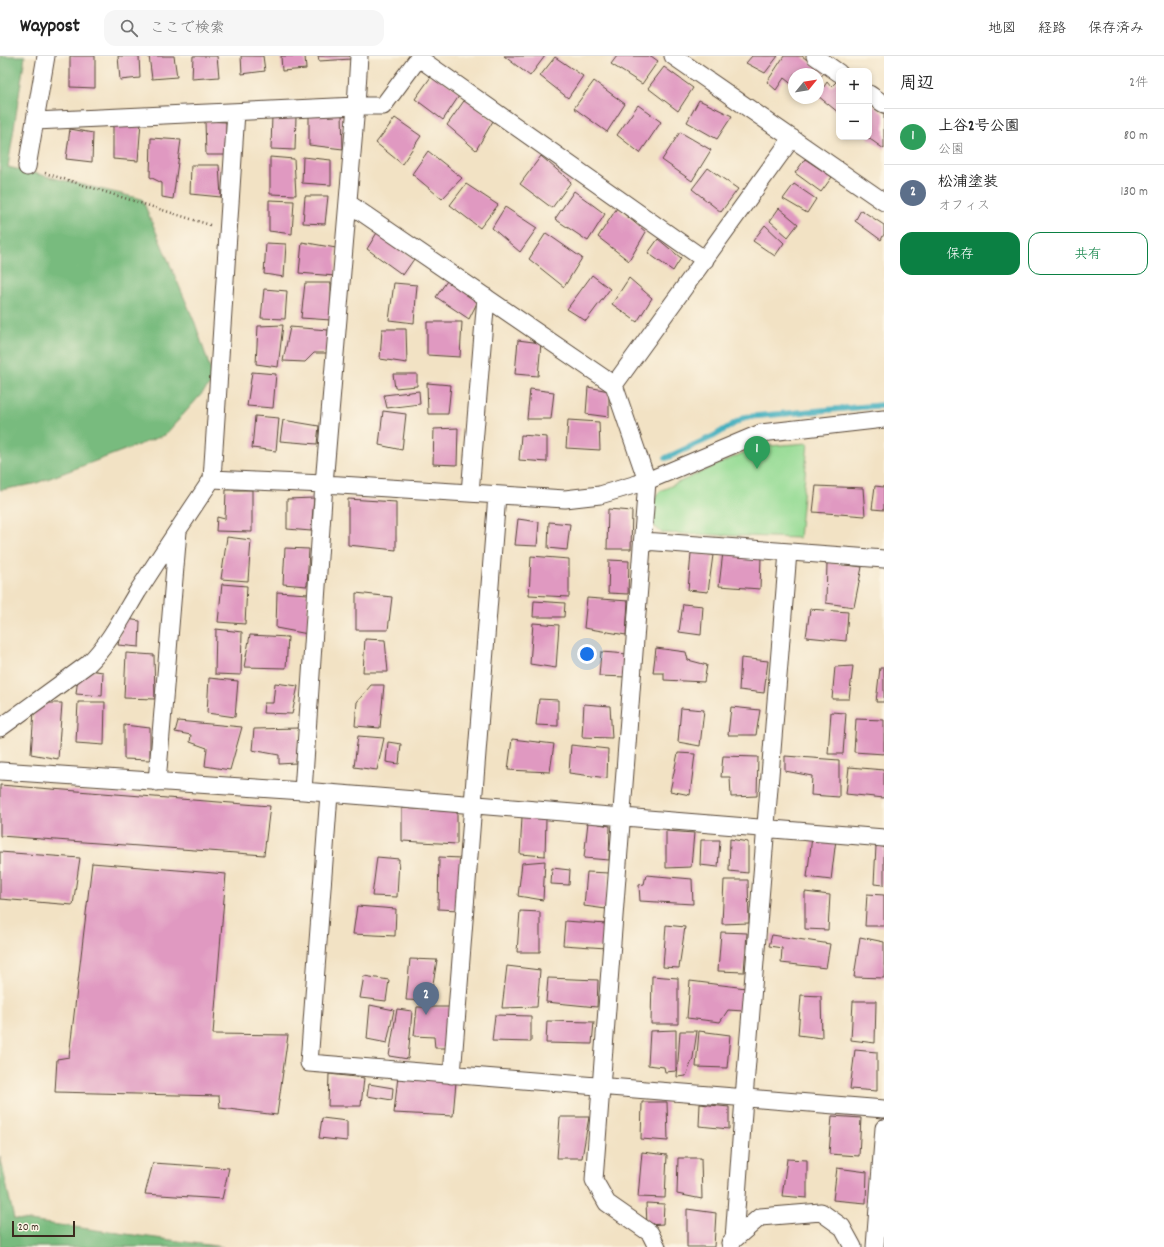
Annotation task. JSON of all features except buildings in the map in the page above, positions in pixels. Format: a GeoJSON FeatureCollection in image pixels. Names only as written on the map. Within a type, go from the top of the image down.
{"type":"FeatureCollection","features":[{"type":"Feature","properties":{"kind":"street"},"geometry":{"type":"LineString","coordinates":[[27,167],[46,56]]}},
{"type":"Feature","properties":{"kind":"street"},"geometry":{"type":"LineString","coordinates":[[303,791],[324,484],[359,56]]}},
{"type":"Feature","properties":{"kind":"street"},"geometry":{"type":"LineString","coordinates":[[673,56],[884,202]]}},
{"type":"Feature","properties":{"kind":"street"},"geometry":{"type":"LineString","coordinates":[[815,56],[836,71]]}},
{"type":"Feature","properties":{"kind":"street"},"geometry":{"type":"LineString","coordinates":[[35,121],[383,106],[420,57],[705,260]]}},
{"type":"Feature","properties":{"kind":"street"},"geometry":{"type":"LineString","coordinates":[[872,96],[884,104]]}},
{"type":"Feature","properties":{"kind":"street"},"geometry":{"type":"LineString","coordinates":[[0,728],[88,664],[95,656],[109,638],[178,529],[212,479],[236,112]]}},
{"type":"Feature","properties":{"kind":"street"},"geometry":{"type":"LineString","coordinates":[[614,385],[792,138]]}},
{"type":"Feature","properties":{"kind":"street"},"geometry":{"type":"LineString","coordinates":[[348,203],[614,385],[647,481],[644,541],[594,1180],[607,1203],[650,1234],[657,1247]]}},
{"type":"Feature","properties":{"kind":"street"},"geometry":{"type":"LineString","coordinates":[[470,493],[486,297]]}},
{"type":"Feature","properties":{"kind":"street"},"geometry":{"type":"LineString","coordinates":[[212,479],[324,484],[565,499],[600,495],[647,481],[761,433],[884,419]]}},
{"type":"Feature","properties":{"kind":"street"},"geometry":{"type":"LineString","coordinates":[[452,1075],[497,495]]}},
{"type":"Feature","properties":{"kind":"street"},"geometry":{"type":"LineString","coordinates":[[157,782],[178,529]]}},
{"type":"Feature","properties":{"kind":"street"},"geometry":{"type":"LineString","coordinates":[[644,541],[884,559]]}},
{"type":"Feature","properties":{"kind":"street"},"geometry":{"type":"LineString","coordinates":[[730,1243],[744,1098],[788,552]]}},
{"type":"Feature","properties":{"kind":"street"},"geometry":{"type":"LineString","coordinates":[[0,771],[303,791],[884,838]]}},
{"type":"Feature","properties":{"kind":"street"},"geometry":{"type":"LineString","coordinates":[[329,794],[309,1064],[884,1108]]}},
{"type":"Feature","properties":{"kind":"street"},"geometry":{"type":"LineString","coordinates":[[884,1128],[875,1247],[884,1247]]}},
{"type":"Feature","properties":{"kind":"street"},"geometry":{"type":"LineString","coordinates":[[730,1243],[760,1217],[821,1212],[842,1227],[853,1247]]}},
{"type":"Feature","properties":{"kind":"path"},"geometry":{"type":"LineString","coordinates":[[27,167],[228,232]]}},
{"type":"Feature","properties":{"kind":"green space"},"geometry":{"type":"Polygon","coordinates":[[[0,56],[25,56],[8,167],[142,199],[195,323],[214,380],[165,435],[34,484],[0,490],[0,56]]]}},
{"type":"Feature","properties":{"kind":"green space"},"geometry":{"type":"Polygon","coordinates":[[[808,443],[799,538],[662,533],[652,524],[654,498],[660,491],[756,447],[808,443]]]}},
{"type":"Feature","properties":{"kind":"green space"},"geometry":{"type":"Polygon","coordinates":[[[0,1156],[14,1219],[223,1247],[0,1247],[0,1156]]]}},
{"type":"Feature","properties":{"kind":"waterway"},"geometry":{"type":"LineString","coordinates":[[666,458],[714,436],[745,417],[884,405]]}},
{"type":"Feature","properties":{"kind":"place","name":"上谷2号公園"},"geometry":{"type":"Point","coordinates":[757,469]}},
{"type":"Feature","properties":{"kind":"place","name":"松浦塗装"},"geometry":{"type":"Point","coordinates":[426,1015]}}]}
